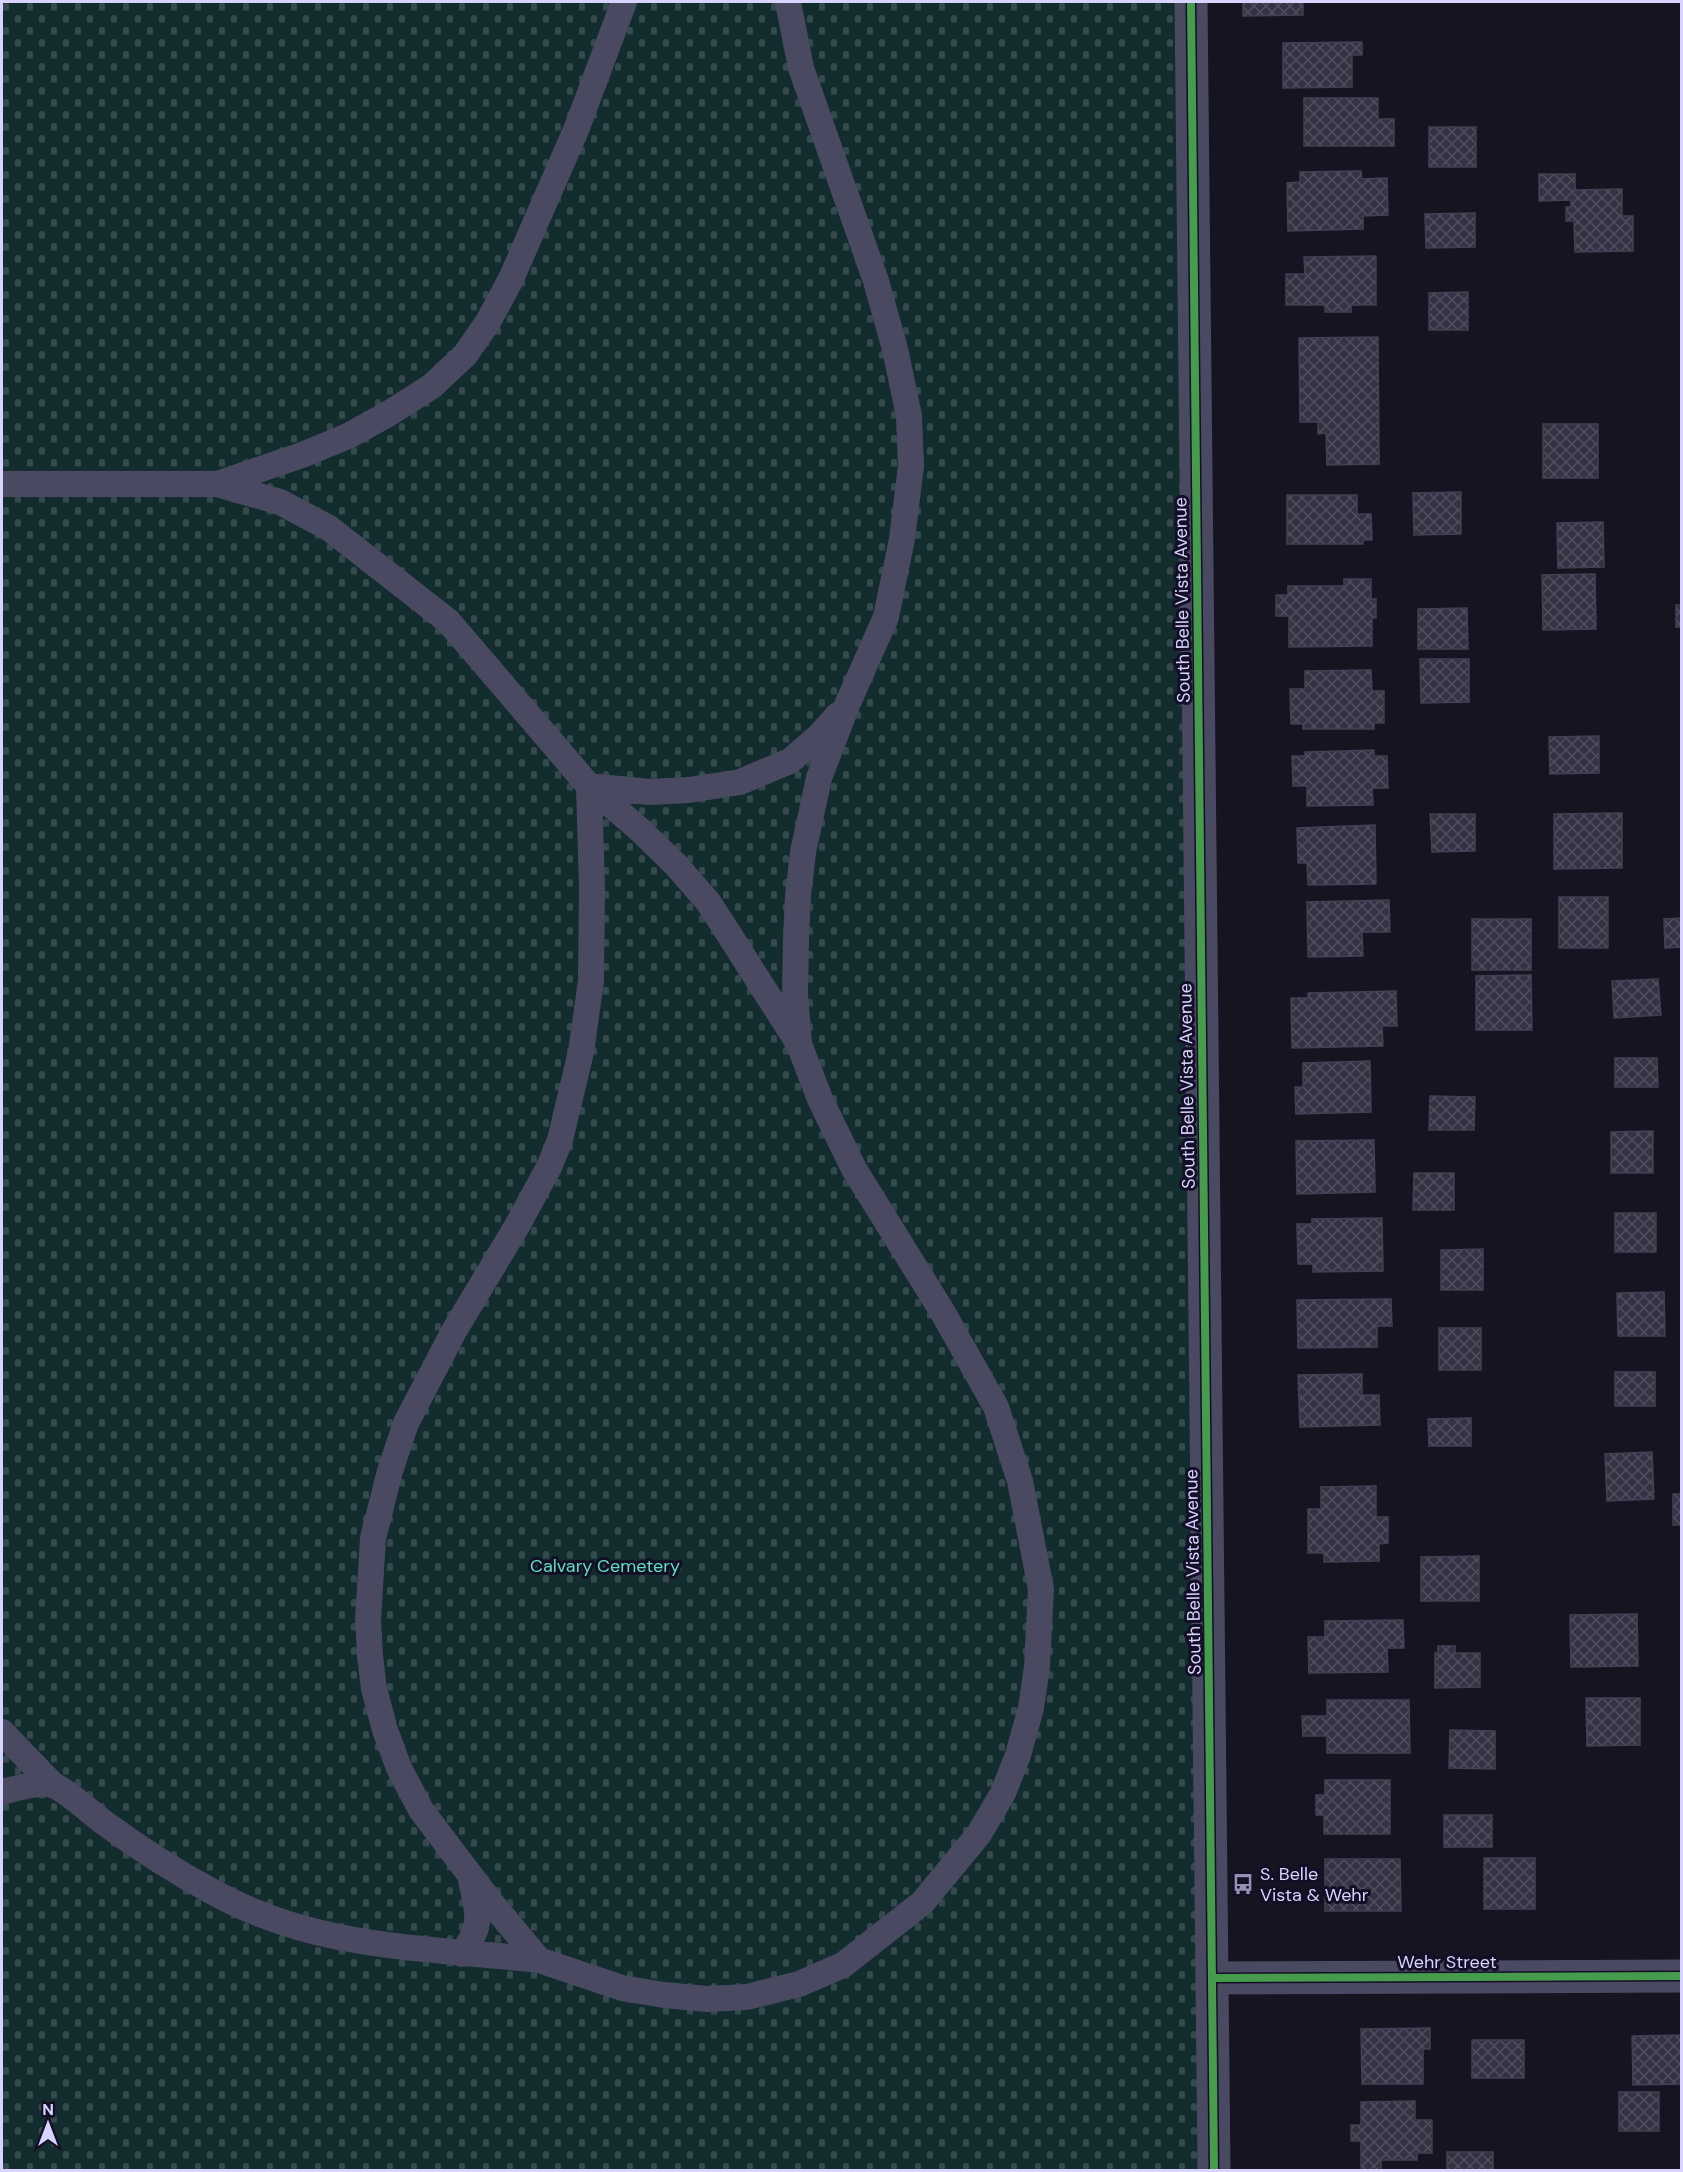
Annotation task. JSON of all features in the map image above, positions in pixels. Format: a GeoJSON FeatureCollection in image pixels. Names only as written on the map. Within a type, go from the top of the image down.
{"type":"FeatureCollection","features":[{"type":"Feature","properties":{"kind":"street","name":"South Belle Vista Avenue"},"geometry":{"type":"LineString","coordinates":[[1191,2],[1214,2170]]}},
{"type":"Feature","properties":{"kind":"street","name":"Wehr Street"},"geometry":{"type":"LineString","coordinates":[[1212,1978],[1682,1976]]}},
{"type":"Feature","properties":{"kind":"lane"},"geometry":{"type":"LineString","coordinates":[[218,484],[302,455],[348,436],[432,386],[465,355],[488,322],[532,235],[576,130],[624,2]]}},
{"type":"Feature","properties":{"kind":"lane"},"geometry":{"type":"LineString","coordinates":[[788,2],[801,68],[876,281],[895,349],[909,416],[911,466],[902,539],[886,617],[847,705],[819,778],[803,852],[796,940],[795,994],[799,1044]]}},
{"type":"Feature","properties":{"kind":"lane"},"geometry":{"type":"LineString","coordinates":[[2,484],[218,484],[280,502],[329,528],[448,621],[589,786],[676,865],[709,903],[799,1044],[820,1099],[854,1169],[942,1311],[996,1407],[1020,1481],[1041,1589],[1037,1666],[1031,1708],[1021,1746],[1003,1794],[979,1834],[922,1903],[843,1965],[799,1984],[747,1997],[708,2000],[664,1995],[622,1988],[539,1960],[461,1954],[360,1942],[303,1930],[248,1909],[215,1893],[141,1850],[53,1785],[2,1732]]}},
{"type":"Feature","properties":{"kind":"lane"},"geometry":{"type":"LineString","coordinates":[[589,786],[650,792],[689,790],[740,782],[790,761],[819,736],[847,705]]}},
{"type":"Feature","properties":{"kind":"lane"},"geometry":{"type":"LineString","coordinates":[[539,1960],[421,1810],[399,1768],[385,1730],[374,1689],[368,1629],[373,1538],[390,1471],[406,1423],[454,1331],[481,1290],[528,1207],[561,1140],[581,1052],[591,981],[592,888],[589,786]]}},
{"type":"Feature","properties":{"kind":"lane"},"geometry":{"type":"LineString","coordinates":[[2,1792],[25,1786],[53,1785]]}},
{"type":"Feature","properties":{"kind":"lane"},"geometry":{"type":"LineString","coordinates":[[461,1954],[477,1930],[476,1904],[471,1876]]}},
{"type":"Feature","properties":{"kind":"green space","name":"Calvary Cemetery"},"geometry":{"type":"Polygon","coordinates":[[[2,2],[1191,2],[1214,2170],[2,2170],[2,2]]]}},
{"type":"Feature","properties":{"kind":"building"},"geometry":{"type":"Polygon","coordinates":[[[1243,2],[1303,2],[1303,15],[1243,16],[1243,2]]]}},
{"type":"Feature","properties":{"kind":"building"},"geometry":{"type":"Polygon","coordinates":[[[1362,42],[1362,55],[1352,55],[1352,87],[1283,88],[1283,43],[1362,42]]]}},
{"type":"Feature","properties":{"kind":"building"},"geometry":{"type":"Polygon","coordinates":[[[1304,98],[1378,98],[1378,119],[1394,119],[1394,146],[1304,146],[1304,98]]]}},
{"type":"Feature","properties":{"kind":"building"},"geometry":{"type":"Polygon","coordinates":[[[1429,127],[1476,127],[1476,167],[1429,167],[1429,127]]]}},
{"type":"Feature","properties":{"kind":"building"},"geometry":{"type":"Polygon","coordinates":[[[1361,171],[1362,179],[1387,178],[1388,215],[1363,216],[1363,229],[1288,231],[1287,183],[1300,182],[1300,172],[1361,171]]]}},
{"type":"Feature","properties":{"kind":"building"},"geometry":{"type":"Polygon","coordinates":[[[1539,174],[1575,174],[1575,190],[1622,189],[1622,216],[1633,216],[1633,251],[1575,252],[1574,221],[1566,221],[1566,207],[1571,207],[1571,200],[1539,201],[1539,174]]]}},
{"type":"Feature","properties":{"kind":"building"},"geometry":{"type":"Polygon","coordinates":[[[1475,213],[1475,247],[1426,248],[1425,214],[1475,213]]]}},
{"type":"Feature","properties":{"kind":"building"},"geometry":{"type":"Polygon","coordinates":[[[1376,256],[1376,305],[1351,305],[1351,312],[1325,312],[1325,305],[1286,305],[1286,274],[1305,274],[1304,257],[1376,256]]]}},
{"type":"Feature","properties":{"kind":"building"},"geometry":{"type":"Polygon","coordinates":[[[1468,292],[1468,330],[1429,330],[1429,293],[1468,292]]]}},
{"type":"Feature","properties":{"kind":"building"},"geometry":{"type":"Polygon","coordinates":[[[1378,337],[1379,464],[1327,465],[1326,433],[1318,434],[1318,422],[1300,422],[1299,338],[1378,337]]]}},
{"type":"Feature","properties":{"kind":"building"},"geometry":{"type":"Polygon","coordinates":[[[1543,424],[1598,424],[1598,478],[1543,478],[1543,424]]]}},
{"type":"Feature","properties":{"kind":"building"},"geometry":{"type":"Polygon","coordinates":[[[1461,492],[1461,534],[1414,535],[1413,493],[1461,492]]]}},
{"type":"Feature","properties":{"kind":"building"},"geometry":{"type":"Polygon","coordinates":[[[1287,495],[1357,495],[1357,514],[1371,514],[1372,540],[1363,540],[1363,544],[1287,544],[1287,495]]]}},
{"type":"Feature","properties":{"kind":"building"},"geometry":{"type":"Polygon","coordinates":[[[1603,522],[1604,567],[1558,568],[1557,523],[1603,522]]]}},
{"type":"Feature","properties":{"kind":"building"},"geometry":{"type":"Polygon","coordinates":[[[1595,574],[1596,629],[1543,630],[1542,575],[1595,574]]]}},
{"type":"Feature","properties":{"kind":"building"},"geometry":{"type":"Polygon","coordinates":[[[1344,579],[1371,579],[1371,599],[1376,599],[1376,618],[1372,618],[1372,646],[1289,647],[1289,616],[1276,616],[1276,595],[1288,595],[1288,586],[1344,586],[1344,579]]]}},
{"type":"Feature","properties":{"kind":"building"},"geometry":{"type":"Polygon","coordinates":[[[1676,605],[1682,605],[1682,627],[1676,627],[1676,605]]]}},
{"type":"Feature","properties":{"kind":"building"},"geometry":{"type":"Polygon","coordinates":[[[1467,608],[1468,649],[1418,649],[1418,609],[1467,608]]]}},
{"type":"Feature","properties":{"kind":"building"},"geometry":{"type":"Polygon","coordinates":[[[1420,659],[1469,659],[1469,702],[1421,703],[1420,659]]]}},
{"type":"Feature","properties":{"kind":"building"},"geometry":{"type":"Polygon","coordinates":[[[1371,670],[1372,691],[1384,691],[1384,723],[1374,723],[1374,729],[1303,729],[1303,724],[1291,724],[1290,689],[1305,689],[1305,671],[1371,670]]]}},
{"type":"Feature","properties":{"kind":"building"},"geometry":{"type":"Polygon","coordinates":[[[1599,736],[1599,773],[1550,774],[1549,737],[1599,736]]]}},
{"type":"Feature","properties":{"kind":"building"},"geometry":{"type":"Polygon","coordinates":[[[1374,750],[1374,756],[1387,756],[1388,788],[1372,788],[1373,805],[1307,806],[1307,786],[1293,786],[1292,756],[1305,756],[1305,752],[1374,750]]]}},
{"type":"Feature","properties":{"kind":"building"},"geometry":{"type":"Polygon","coordinates":[[[1622,813],[1622,868],[1554,869],[1554,814],[1622,813]]]}},
{"type":"Feature","properties":{"kind":"building"},"geometry":{"type":"Polygon","coordinates":[[[1430,814],[1475,814],[1475,851],[1432,852],[1430,814]]]}},
{"type":"Feature","properties":{"kind":"building"},"geometry":{"type":"Polygon","coordinates":[[[1375,825],[1376,884],[1308,885],[1307,863],[1298,863],[1297,828],[1375,825]]]}},
{"type":"Feature","properties":{"kind":"building"},"geometry":{"type":"Polygon","coordinates":[[[1559,897],[1608,897],[1608,948],[1559,948],[1559,897]]]}},
{"type":"Feature","properties":{"kind":"building"},"geometry":{"type":"Polygon","coordinates":[[[1389,900],[1390,932],[1362,932],[1363,956],[1308,957],[1307,902],[1389,900]]]}},
{"type":"Feature","properties":{"kind":"building"},"geometry":{"type":"Polygon","coordinates":[[[1682,918],[1682,947],[1665,948],[1664,919],[1682,918]]]}},
{"type":"Feature","properties":{"kind":"building"},"geometry":{"type":"Polygon","coordinates":[[[1472,919],[1531,919],[1531,970],[1472,970],[1472,919]]]}},
{"type":"Feature","properties":{"kind":"building"},"geometry":{"type":"Polygon","coordinates":[[[1531,975],[1532,1030],[1476,1030],[1476,976],[1531,975]]]}},
{"type":"Feature","properties":{"kind":"building"},"geometry":{"type":"Polygon","coordinates":[[[1658,979],[1661,1015],[1614,1018],[1612,981],[1658,979]]]}},
{"type":"Feature","properties":{"kind":"building"},"geometry":{"type":"Polygon","coordinates":[[[1396,991],[1397,1026],[1382,1026],[1383,1046],[1292,1048],[1291,998],[1308,998],[1308,993],[1396,991]]]}},
{"type":"Feature","properties":{"kind":"building"},"geometry":{"type":"Polygon","coordinates":[[[1615,1058],[1657,1058],[1658,1087],[1615,1087],[1615,1058]]]}},
{"type":"Feature","properties":{"kind":"building"},"geometry":{"type":"Polygon","coordinates":[[[1370,1061],[1371,1112],[1296,1114],[1295,1087],[1303,1087],[1303,1063],[1370,1061]]]}},
{"type":"Feature","properties":{"kind":"building"},"geometry":{"type":"Polygon","coordinates":[[[1430,1096],[1475,1097],[1474,1130],[1429,1130],[1430,1096]]]}},
{"type":"Feature","properties":{"kind":"building"},"geometry":{"type":"Polygon","coordinates":[[[1653,1131],[1653,1173],[1611,1173],[1611,1132],[1653,1131]]]}},
{"type":"Feature","properties":{"kind":"building"},"geometry":{"type":"Polygon","coordinates":[[[1374,1140],[1375,1192],[1297,1194],[1296,1141],[1374,1140]]]}},
{"type":"Feature","properties":{"kind":"building"},"geometry":{"type":"Polygon","coordinates":[[[1414,1173],[1454,1173],[1454,1210],[1413,1210],[1414,1173]]]}},
{"type":"Feature","properties":{"kind":"building"},"geometry":{"type":"Polygon","coordinates":[[[1615,1213],[1656,1213],[1656,1252],[1615,1252],[1615,1213]]]}},
{"type":"Feature","properties":{"kind":"building"},"geometry":{"type":"Polygon","coordinates":[[[1382,1218],[1383,1271],[1313,1272],[1313,1264],[1298,1264],[1297,1224],[1312,1224],[1312,1219],[1382,1218]]]}},
{"type":"Feature","properties":{"kind":"building"},"geometry":{"type":"Polygon","coordinates":[[[1483,1249],[1483,1290],[1441,1290],[1441,1250],[1483,1249]]]}},
{"type":"Feature","properties":{"kind":"building"},"geometry":{"type":"Polygon","coordinates":[[[1664,1292],[1665,1336],[1618,1336],[1617,1293],[1664,1292]]]}},
{"type":"Feature","properties":{"kind":"building"},"geometry":{"type":"Polygon","coordinates":[[[1391,1299],[1392,1326],[1377,1326],[1377,1347],[1298,1348],[1297,1300],[1391,1299]]]}},
{"type":"Feature","properties":{"kind":"building"},"geometry":{"type":"Polygon","coordinates":[[[1439,1328],[1481,1328],[1481,1370],[1439,1370],[1439,1328]]]}},
{"type":"Feature","properties":{"kind":"building"},"geometry":{"type":"Polygon","coordinates":[[[1615,1372],[1655,1372],[1655,1406],[1615,1406],[1615,1372]]]}},
{"type":"Feature","properties":{"kind":"building"},"geometry":{"type":"Polygon","coordinates":[[[1362,1374],[1362,1395],[1379,1395],[1380,1425],[1300,1427],[1298,1375],[1362,1374]]]}},
{"type":"Feature","properties":{"kind":"building"},"geometry":{"type":"Polygon","coordinates":[[[1471,1418],[1471,1446],[1429,1446],[1428,1419],[1471,1418]]]}},
{"type":"Feature","properties":{"kind":"building"},"geometry":{"type":"Polygon","coordinates":[[[1652,1452],[1654,1499],[1607,1501],[1605,1454],[1652,1452]]]}},
{"type":"Feature","properties":{"kind":"building"},"geometry":{"type":"Polygon","coordinates":[[[1376,1486],[1376,1517],[1388,1517],[1388,1543],[1379,1544],[1379,1561],[1324,1562],[1324,1553],[1308,1553],[1308,1509],[1321,1509],[1321,1487],[1376,1486]]]}},
{"type":"Feature","properties":{"kind":"building"},"geometry":{"type":"Polygon","coordinates":[[[1673,1494],[1682,1494],[1682,1525],[1673,1525],[1673,1494]]]}},
{"type":"Feature","properties":{"kind":"building"},"geometry":{"type":"Polygon","coordinates":[[[1479,1556],[1479,1601],[1421,1601],[1421,1557],[1479,1556]]]}},
{"type":"Feature","properties":{"kind":"building"},"geometry":{"type":"Polygon","coordinates":[[[1637,1614],[1638,1666],[1571,1667],[1570,1615],[1637,1614]]]}},
{"type":"Feature","properties":{"kind":"building"},"geometry":{"type":"Polygon","coordinates":[[[1403,1620],[1404,1648],[1387,1648],[1388,1672],[1309,1673],[1308,1637],[1325,1637],[1325,1621],[1403,1620]]]}},
{"type":"Feature","properties":{"kind":"building"},"geometry":{"type":"Polygon","coordinates":[[[1438,1646],[1455,1646],[1455,1653],[1480,1653],[1480,1687],[1435,1688],[1435,1653],[1438,1653],[1438,1646]]]}},
{"type":"Feature","properties":{"kind":"building"},"geometry":{"type":"Polygon","coordinates":[[[1586,1698],[1640,1698],[1640,1745],[1587,1746],[1586,1698]]]}},
{"type":"Feature","properties":{"kind":"building"},"geometry":{"type":"Polygon","coordinates":[[[1327,1700],[1409,1700],[1410,1753],[1327,1753],[1327,1736],[1303,1736],[1302,1716],[1327,1716],[1327,1700]]]}},
{"type":"Feature","properties":{"kind":"building"},"geometry":{"type":"Polygon","coordinates":[[[1450,1730],[1495,1731],[1495,1769],[1449,1768],[1450,1730]]]}},
{"type":"Feature","properties":{"kind":"building"},"geometry":{"type":"Polygon","coordinates":[[[1325,1780],[1390,1780],[1390,1834],[1324,1834],[1324,1815],[1316,1815],[1316,1795],[1325,1795],[1325,1780]]]}},
{"type":"Feature","properties":{"kind":"building"},"geometry":{"type":"Polygon","coordinates":[[[1444,1815],[1492,1815],[1492,1847],[1444,1847],[1444,1815]]]}},
{"type":"Feature","properties":{"kind":"building"},"geometry":{"type":"Polygon","coordinates":[[[1484,1858],[1535,1858],[1535,1909],[1484,1909],[1484,1858]]]}},
{"type":"Feature","properties":{"kind":"building"},"geometry":{"type":"Polygon","coordinates":[[[1325,1859],[1400,1859],[1401,1911],[1325,1911],[1325,1859]]]}},
{"type":"Feature","properties":{"kind":"building"},"geometry":{"type":"Polygon","coordinates":[[[1430,2028],[1430,2049],[1423,2049],[1423,2084],[1362,2084],[1361,2029],[1430,2028]]]}},
{"type":"Feature","properties":{"kind":"building"},"geometry":{"type":"Polygon","coordinates":[[[1682,2035],[1682,2084],[1633,2085],[1632,2036],[1682,2035]]]}},
{"type":"Feature","properties":{"kind":"building"},"geometry":{"type":"Polygon","coordinates":[[[1472,2040],[1524,2040],[1524,2078],[1472,2078],[1472,2040]]]}},
{"type":"Feature","properties":{"kind":"building"},"geometry":{"type":"Polygon","coordinates":[[[1619,2092],[1659,2092],[1659,2131],[1619,2131],[1619,2092]]]}},
{"type":"Feature","properties":{"kind":"building"},"geometry":{"type":"Polygon","coordinates":[[[1415,2101],[1415,2120],[1432,2120],[1432,2153],[1417,2153],[1417,2160],[1381,2160],[1381,2170],[1361,2170],[1361,2141],[1351,2141],[1351,2125],[1361,2125],[1361,2102],[1415,2101]]]}},
{"type":"Feature","properties":{"kind":"building"},"geometry":{"type":"Polygon","coordinates":[[[1447,2152],[1493,2152],[1493,2170],[1447,2170],[1447,2152]]]}},
{"type":"Feature","properties":{"kind":"cycle path"},"geometry":{"type":"LineString","coordinates":[[1191,2],[1214,2170]]}},
{"type":"Feature","properties":{"kind":"cycle path"},"geometry":{"type":"LineString","coordinates":[[1212,1978],[1682,1976]]}},
{"type":"Feature","properties":{"kind":"place","name":"S. Belle Vista & Wehr"},"geometry":{"type":"Point","coordinates":[1243,1884]}}]}
